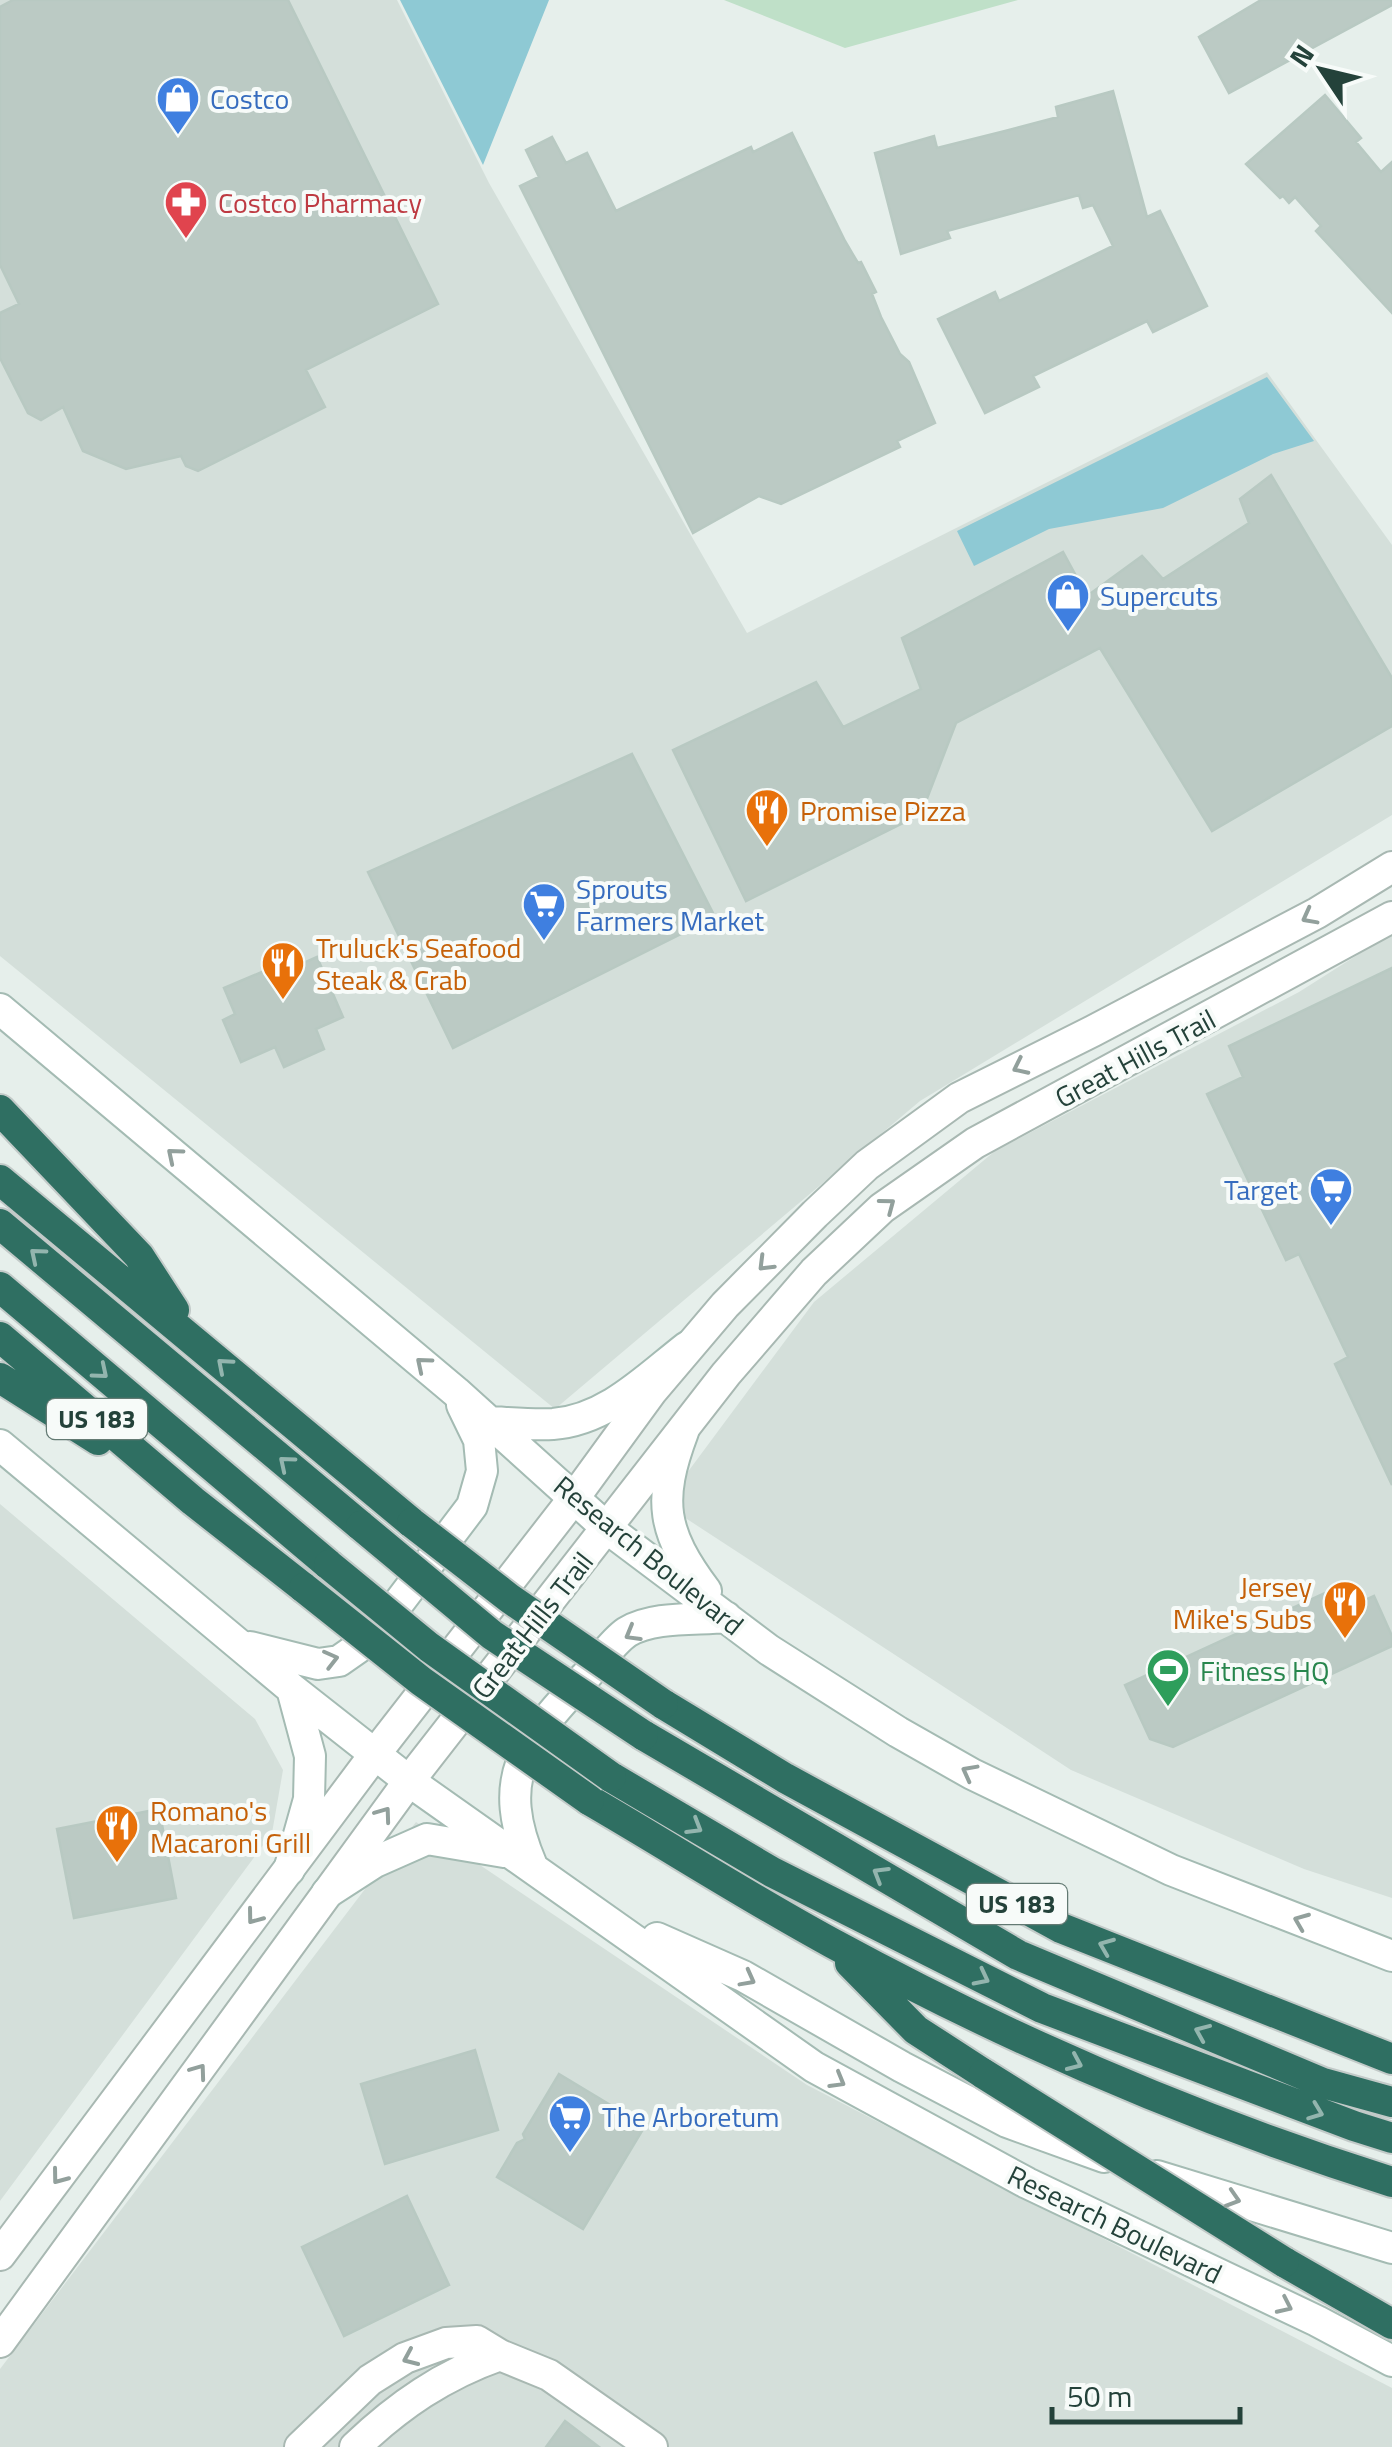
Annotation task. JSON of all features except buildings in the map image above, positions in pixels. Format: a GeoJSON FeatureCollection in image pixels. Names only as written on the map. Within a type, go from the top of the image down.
{"type":"FeatureCollection","features":[{"type":"Feature","properties":{"kind":"highway"},"geometry":{"type":"LineString","coordinates":[[0,1110],[139,1256],[192,1338]]}},
{"type":"Feature","properties":{"kind":"highway","name":"US 183"},"geometry":{"type":"LineString","coordinates":[[0,1180],[378,1496],[510,1598],[663,1704],[785,1778],[1060,1928],[1392,2059]]}},
{"type":"Feature","properties":{"kind":"highway"},"geometry":{"type":"LineString","coordinates":[[0,1224],[492,1634],[643,1736],[1018,1956],[1323,2083],[1392,2102]]}},
{"type":"Feature","properties":{"kind":"highway"},"geometry":{"type":"LineString","coordinates":[[0,1287],[429,1647],[611,1777],[772,1872],[1042,2008],[1392,2138]]}},
{"type":"Feature","properties":{"kind":"highway","name":"US 183"},"geometry":{"type":"LineString","coordinates":[[0,1337],[193,1501],[421,1681],[589,1800],[831,1943],[1081,2066],[1307,2155],[1392,2182]]}},
{"type":"Feature","properties":{"kind":"highway"},"geometry":{"type":"LineString","coordinates":[[0,1378],[193,1501]]}},
{"type":"Feature","properties":{"kind":"highway"},"geometry":{"type":"LineString","coordinates":[[831,1943],[916,2030],[1284,2262],[1392,2324]]}},
{"type":"Feature","properties":{"kind":"highway"},"geometry":{"type":"LineString","coordinates":[[1296,2022],[1392,2034]]}},
{"type":"Feature","properties":{"kind":"main road","name":"Great Hills Trail"},"geometry":{"type":"LineString","coordinates":[[0,2256],[375,1754],[688,1346],[802,1226],[867,1166],[958,1098],[1093,1032],[1300,922],[1392,867]]}},
{"type":"Feature","properties":{"kind":"main road","name":"Great Hills Trail"},"geometry":{"type":"LineString","coordinates":[[0,2342],[408,1781],[726,1374],[814,1272],[882,1208],[975,1143],[1392,916]]}},
{"type":"Feature","properties":{"kind":"main road","name":"Research Boulevard"},"geometry":{"type":"LineString","coordinates":[[0,1008],[456,1392],[608,1528],[769,1650],[972,1774],[1171,1870],[1392,1956]]}},
{"type":"Feature","properties":{"kind":"main road"},"geometry":{"type":"LineString","coordinates":[[490,1422],[556,1424],[590,1417],[620,1399],[688,1346]]}},
{"type":"Feature","properties":{"kind":"main road"},"geometry":{"type":"LineString","coordinates":[[237,1644],[318,1664],[338,1661],[372,1638],[472,1506],[482,1471],[479,1440],[456,1392]]}},
{"type":"Feature","properties":{"kind":"main road"},"geometry":{"type":"LineString","coordinates":[[683,1432],[668,1472],[672,1535],[683,1560],[726,1617]]}},
{"type":"Feature","properties":{"kind":"main road","name":"Research Boulevard"},"geometry":{"type":"LineString","coordinates":[[0,1445],[408,1781],[700,1984],[766,2036],[862,2095],[1027,2183],[1317,2321],[1392,2361]]}},
{"type":"Feature","properties":{"kind":"main road"},"geometry":{"type":"LineString","coordinates":[[327,1893],[375,1862],[427,1840],[522,1860],[514,1792],[522,1758],[566,1697],[627,1632],[655,1623],[726,1617]]}},
{"type":"Feature","properties":{"kind":"main road"},"geometry":{"type":"LineString","coordinates":[[290,1870],[310,1786],[310,1756],[292,1689]]}},
{"type":"Feature","properties":{"kind":"main road","name":"Research Boulevard"},"geometry":{"type":"LineString","coordinates":[[595,1911],[743,1976],[1007,2122],[1154,2175],[1392,2248]]}},
{"type":"Feature","properties":{"kind":"main road"},"geometry":{"type":"LineString","coordinates":[[300,2447],[370,2380],[405,2358],[446,2343],[477,2341],[500,2356],[549,2375],[652,2447]]}},
{"type":"Feature","properties":{"kind":"main road"},"geometry":{"type":"LineString","coordinates":[[356,2447],[424,2390],[461,2369],[500,2356]]}},
{"type":"Feature","properties":{"kind":"shaded area"},"geometry":{"type":"Polygon","coordinates":[[[0,0],[397,0],[489,183],[747,633],[1267,372],[1392,545],[1392,815],[920,1101],[555,1409],[0,956],[0,0]]]}},
{"type":"Feature","properties":{"kind":"shaded area"},"geometry":{"type":"Polygon","coordinates":[[[1392,933],[1392,1898],[1304,1869],[1071,1770],[664,1504],[814,1302],[995,1151],[1299,992],[1392,933]]]}},
{"type":"Feature","properties":{"kind":"shaded area"},"geometry":{"type":"Polygon","coordinates":[[[0,1504],[255,1719],[283,1770],[272,1833],[0,2201],[0,1504]]]}},
{"type":"Feature","properties":{"kind":"shaded area","name":"The Arboretum"},"geometry":{"type":"Polygon","coordinates":[[[416,1822],[807,2085],[1392,2388],[1392,2447],[0,2447],[0,2369],[416,1822]]]}},
{"type":"Feature","properties":{"kind":"green space"},"geometry":{"type":"Polygon","coordinates":[[[724,0],[1018,0],[845,48],[724,0]]]}},
{"type":"Feature","properties":{"kind":"water"},"geometry":{"type":"Polygon","coordinates":[[[400,0],[549,0],[483,165],[400,0]]]}},
{"type":"Feature","properties":{"kind":"water"},"geometry":{"type":"Polygon","coordinates":[[[1267,377],[1314,441],[1273,454],[1163,508],[1049,529],[974,566],[957,531],[1267,377]]]}},
{"type":"Feature","properties":{"kind":"place","name":"Costco"},"geometry":{"type":"Point","coordinates":[178,136]}},
{"type":"Feature","properties":{"kind":"place","name":"Costco Pharmacy"},"geometry":{"type":"Point","coordinates":[186,240]}},
{"type":"Feature","properties":{"kind":"place","name":"Supercuts"},"geometry":{"type":"Point","coordinates":[1068,633]}},
{"type":"Feature","properties":{"kind":"place","name":"Promise Pizza"},"geometry":{"type":"Point","coordinates":[767,848]}},
{"type":"Feature","properties":{"kind":"place","name":"Sprouts Farmers Market"},"geometry":{"type":"Point","coordinates":[544,942]}},
{"type":"Feature","properties":{"kind":"place","name":"Truluck's Seafood Steak & Crab"},"geometry":{"type":"Point","coordinates":[283,1001]}},
{"type":"Feature","properties":{"kind":"place","name":"Target"},"geometry":{"type":"Point","coordinates":[1331,1227]}},
{"type":"Feature","properties":{"kind":"place","name":"Jersey Mike's Subs"},"geometry":{"type":"Point","coordinates":[1345,1640]}},
{"type":"Feature","properties":{"kind":"place","name":"Fitness HQ"},"geometry":{"type":"Point","coordinates":[1168,1708]}},
{"type":"Feature","properties":{"kind":"place","name":"Romano's Macaroni Grill"},"geometry":{"type":"Point","coordinates":[117,1864]}},
{"type":"Feature","properties":{"kind":"place","name":"The Arboretum"},"geometry":{"type":"Point","coordinates":[570,2154]}}]}
